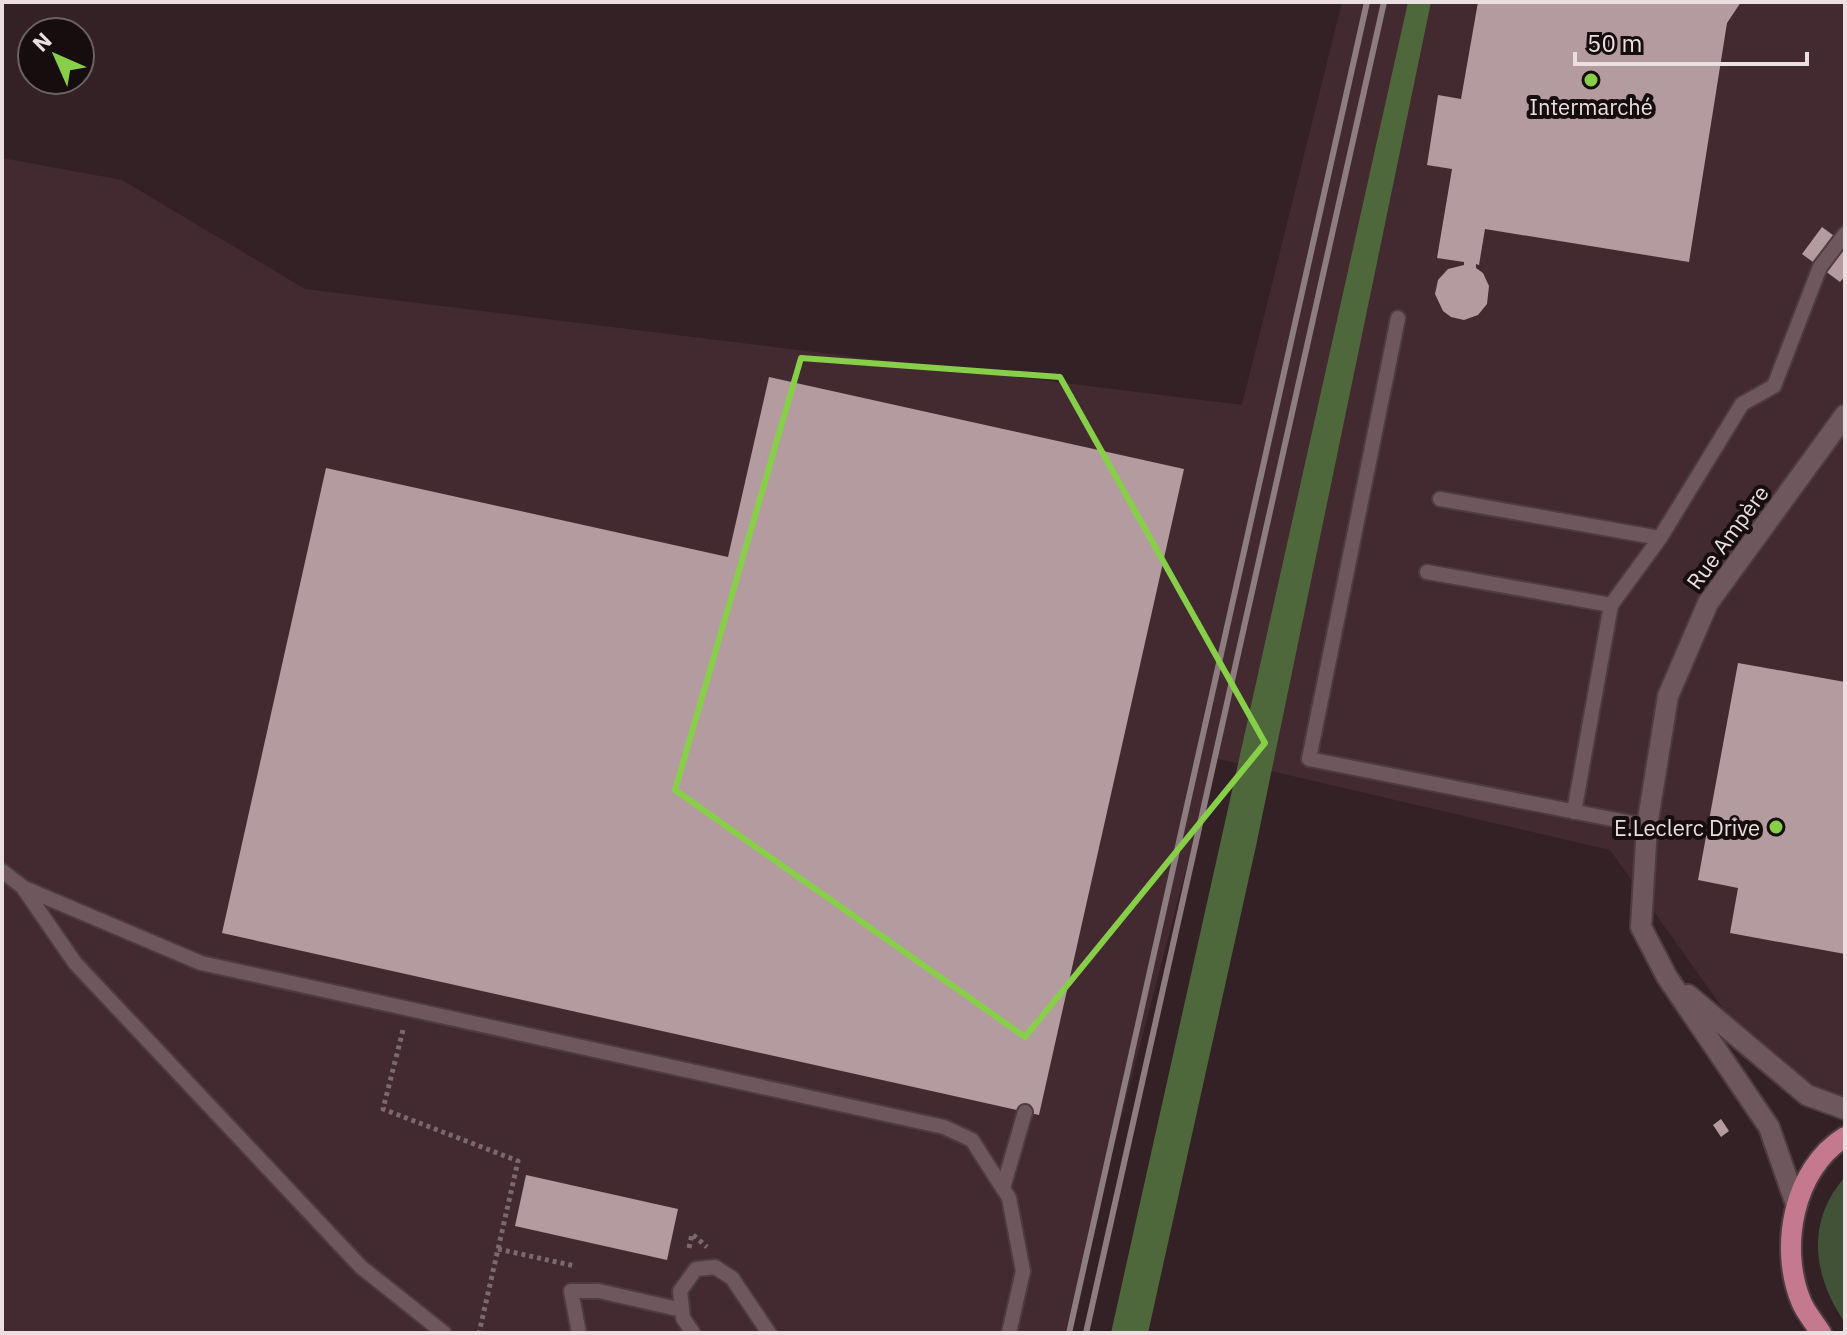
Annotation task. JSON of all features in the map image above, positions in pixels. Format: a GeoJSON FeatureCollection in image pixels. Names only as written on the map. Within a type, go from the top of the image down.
{"type":"FeatureCollection","features":[{"type":"Feature","properties":{"kind":"main road"},"geometry":{"type":"LineString","coordinates":[[1821,1333],[1801,1302],[1789,1254],[1796,1204],[1813,1169],[1845,1137]]}},
{"type":"Feature","properties":{"kind":"street","name":"Rue Ampère"},"geometry":{"type":"LineString","coordinates":[[1796,1204],[1769,1127],[1667,977],[1641,927],[1647,826],[1668,696],[1708,603],[1845,415]]}},
{"type":"Feature","properties":{"kind":"street","name":"Rue Ampère"},"geometry":{"type":"LineString","coordinates":[[1667,977],[1807,1095],[1845,1109]]}},
{"type":"Feature","properties":{"kind":"lane"},"geometry":{"type":"LineString","coordinates":[[1574,812],[1611,605],[1660,538],[1742,404],[1774,386],[1820,267],[1845,234]]}},
{"type":"Feature","properties":{"kind":"lane"},"geometry":{"type":"LineString","coordinates":[[1398,318],[1309,759],[1647,826]]}},
{"type":"Feature","properties":{"kind":"lane"},"geometry":{"type":"LineString","coordinates":[[1440,499],[1660,538]]}},
{"type":"Feature","properties":{"kind":"lane"},"geometry":{"type":"LineString","coordinates":[[1427,572],[1611,605]]}},
{"type":"Feature","properties":{"kind":"lane"},"geometry":{"type":"LineString","coordinates":[[2,871],[24,888],[201,963],[944,1127],[972,1140],[1006,1193],[1023,1271],[1009,1333]]}},
{"type":"Feature","properties":{"kind":"lane"},"geometry":{"type":"LineString","coordinates":[[24,888],[75,963],[351,1256],[444,1333]]}},
{"type":"Feature","properties":{"kind":"lane"},"geometry":{"type":"LineString","coordinates":[[1006,1193],[1025,1112]]}},
{"type":"Feature","properties":{"kind":"lane"},"geometry":{"type":"LineString","coordinates":[[693,1333],[683,1318],[680,1291],[696,1269],[715,1267],[732,1278],[769,1333]]}},
{"type":"Feature","properties":{"kind":"lane"},"geometry":{"type":"LineString","coordinates":[[579,1333],[571,1291],[599,1291],[682,1310]]}},
{"type":"Feature","properties":{"kind":"path"},"geometry":{"type":"LineString","coordinates":[[408,1008],[383,1109],[518,1161],[479,1333]]}},
{"type":"Feature","properties":{"kind":"path"},"geometry":{"type":"LineString","coordinates":[[685,1262],[692,1234],[724,1262],[732,1278]]}},
{"type":"Feature","properties":{"kind":"path"},"geometry":{"type":"LineString","coordinates":[[498,1249],[585,1268]]}},
{"type":"Feature","properties":{"kind":"highlighted area"},"geometry":{"type":"Polygon","coordinates":[[[801,358],[1060,377],[1265,743],[1025,1037],[675,790],[801,358]]]}},
{"type":"Feature","properties":{"kind":"shaded area"},"geometry":{"type":"Polygon","coordinates":[[[1342,2],[1845,2],[1845,1096],[1781,1090],[1610,850],[1215,758],[1065,1333],[2,1333],[2,158],[122,180],[305,289],[1242,405],[1342,2]]]}},
{"type":"Feature","properties":{"kind":"green space"},"geometry":{"type":"Polygon","coordinates":[[[1408,2],[1431,2],[1256,846],[1148,1333],[1111,1333],[1408,2]]]}},
{"type":"Feature","properties":{"kind":"green space"},"geometry":{"type":"Polygon","coordinates":[[[1845,1177],[1845,1323],[1826,1287],[1818,1249],[1824,1212],[1832,1194],[1845,1177]]]}},
{"type":"Feature","properties":{"kind":"building"},"geometry":{"type":"Polygon","coordinates":[[[1478,2],[1741,2],[1727,23],[1689,262],[1485,229],[1476,268],[1483,273],[1489,286],[1487,304],[1478,315],[1464,320],[1443,311],[1435,294],[1438,280],[1448,269],[1464,265],[1464,262],[1437,258],[1452,169],[1427,165],[1438,95],[1461,99],[1478,2]]]}},
{"type":"Feature","properties":{"kind":"building"},"geometry":{"type":"Polygon","coordinates":[[[1822,227],[1845,244],[1845,276],[1840,282],[1802,254],[1822,227]]]}},
{"type":"Feature","properties":{"kind":"building"},"geometry":{"type":"Polygon","coordinates":[[[769,377],[1184,469],[1039,1115],[222,933],[326,468],[728,557],[769,377]]]}},
{"type":"Feature","properties":{"kind":"building","name":"E.Leclerc Drive"},"geometry":{"type":"Polygon","coordinates":[[[1738,663],[1845,682],[1845,954],[1730,933],[1738,888],[1698,880],[1738,663]]]}},
{"type":"Feature","properties":{"kind":"building"},"geometry":{"type":"Polygon","coordinates":[[[1721,1119],[1729,1131],[1721,1137],[1713,1125],[1721,1119]]]}},
{"type":"Feature","properties":{"kind":"building"},"geometry":{"type":"Polygon","coordinates":[[[526,1175],[678,1209],[667,1260],[515,1226],[526,1175]]]}},
{"type":"Feature","properties":{"kind":"railway"},"geometry":{"type":"LineString","coordinates":[[1069,1333],[1367,2]]}},
{"type":"Feature","properties":{"kind":"railway"},"geometry":{"type":"LineString","coordinates":[[1086,1333],[1384,2]]}},
{"type":"Feature","properties":{"kind":"place","name":"Intermarché"},"geometry":{"type":"Point","coordinates":[1591,80]}},
{"type":"Feature","properties":{"kind":"place","name":"E.Leclerc Drive"},"geometry":{"type":"Point","coordinates":[1776,827]}}]}
